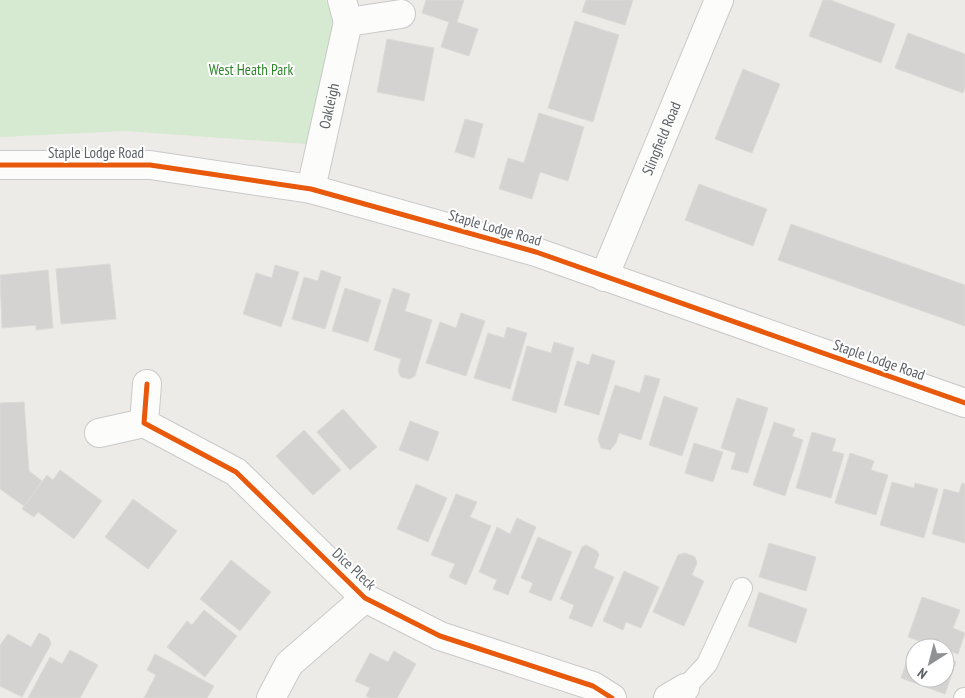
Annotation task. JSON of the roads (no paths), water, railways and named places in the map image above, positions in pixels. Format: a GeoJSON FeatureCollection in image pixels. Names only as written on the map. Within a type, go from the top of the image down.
{"type":"FeatureCollection","features":[{"type":"Feature","properties":{"kind":"street","name":"Slingfield Road"},"geometry":{"type":"LineString","coordinates":[[604,277],[719,0]]}},
{"type":"Feature","properties":{"kind":"street","name":"Oakleigh"},"geometry":{"type":"LineString","coordinates":[[311,189],[345,11],[401,14]]}},
{"type":"Feature","properties":{"kind":"street","name":"Staple Lodge Road"},"geometry":{"type":"LineString","coordinates":[[0,166],[150,165],[311,189],[536,252],[965,403]]}},
{"type":"Feature","properties":{"kind":"street"},"geometry":{"type":"LineString","coordinates":[[99,434],[144,423],[148,384]]}},
{"type":"Feature","properties":{"kind":"street","name":"Dice Pleck"},"geometry":{"type":"LineString","coordinates":[[144,423],[236,472],[365,598],[440,636],[593,686],[612,698]]}},
{"type":"Feature","properties":{"kind":"street","name":"Dice Pleck"},"geometry":{"type":"LineString","coordinates":[[271,698],[289,664],[365,598]]}},
{"type":"Feature","properties":{"kind":"lane"},"geometry":{"type":"LineString","coordinates":[[677,693],[707,664],[742,588]]}},
{"type":"Feature","properties":{"kind":"park label","name":"West Heath Park"},"geometry":{"type":"Point","coordinates":[251,70]}}]}
